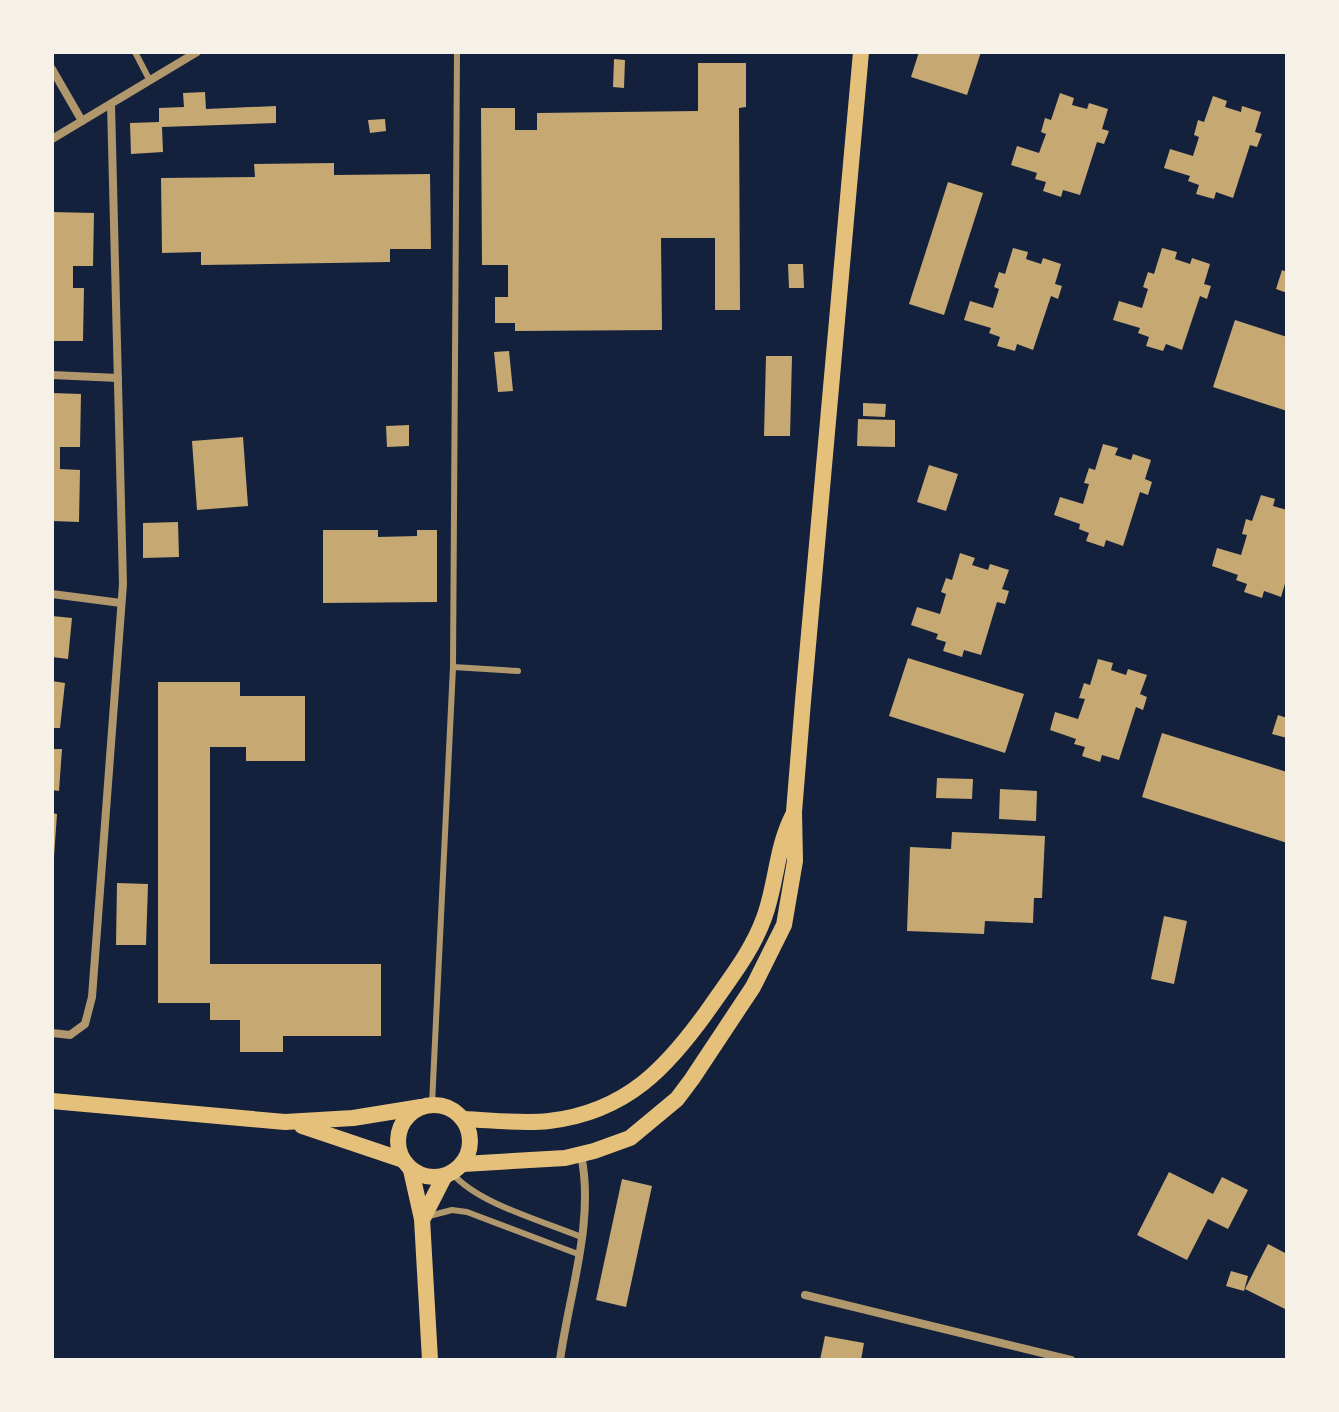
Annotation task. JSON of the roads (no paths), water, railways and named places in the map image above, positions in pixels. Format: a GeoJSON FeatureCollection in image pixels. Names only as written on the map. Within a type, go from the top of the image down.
{"type":"FeatureCollection","features":[{"type":"Feature","properties":{"kind":"main road"},"geometry":{"type":"LineString","coordinates":[[285,1122],[345,1139],[407,1165],[421,1175],[581,1155],[630,1138],[677,1099],[753,987],[784,925],[795,861],[794,812],[861,52]]}},
{"type":"Feature","properties":{"kind":"main road"},"geometry":{"type":"LineString","coordinates":[[52,1101],[285,1122],[353,1118],[427,1106],[444,1106],[464,1119],[546,1121],[608,1106],[639,1087],[664,1066],[686,1041],[749,952],[775,884],[781,843],[794,812]]}},
{"type":"Feature","properties":{"kind":"main road"},"geometry":{"type":"LineString","coordinates":[[427,1106],[410,1113],[402,1123],[398,1148],[407,1165],[422,1219],[430,1360]]}},
{"type":"Feature","properties":{"kind":"main road"},"geometry":{"type":"LineString","coordinates":[[422,1219],[453,1171],[469,1154],[471,1142],[464,1119]]}},
{"type":"Feature","properties":{"kind":"street"},"geometry":{"type":"LineString","coordinates":[[52,139],[197,52]]}},
{"type":"Feature","properties":{"kind":"street"},"geometry":{"type":"LineString","coordinates":[[52,69],[82,121]]}},
{"type":"Feature","properties":{"kind":"street"},"geometry":{"type":"LineString","coordinates":[[52,1033],[70,1035],[85,1024],[92,997],[121,603],[111,104]]}},
{"type":"Feature","properties":{"kind":"street"},"geometry":{"type":"LineString","coordinates":[[52,375],[118,378]]}},
{"type":"Feature","properties":{"kind":"street"},"geometry":{"type":"LineString","coordinates":[[52,594],[121,603]]}},
{"type":"Feature","properties":{"kind":"street"},"geometry":{"type":"LineString","coordinates":[[560,1360],[586,1196],[581,1155]]}},
{"type":"Feature","properties":{"kind":"street"},"geometry":{"type":"LineString","coordinates":[[805,1295],[1071,1360]]}},
{"type":"Feature","properties":{"kind":"lane"},"geometry":{"type":"LineString","coordinates":[[135,52],[149,79]]}},
{"type":"Feature","properties":{"kind":"lane"},"geometry":{"type":"LineString","coordinates":[[427,1106],[453,667],[457,52]]}},
{"type":"Feature","properties":{"kind":"lane"},"geometry":{"type":"LineString","coordinates":[[453,667],[518,671]]}},
{"type":"Feature","properties":{"kind":"lane"},"geometry":{"type":"LineString","coordinates":[[453,1171],[461,1184],[481,1197],[581,1237]]}},
{"type":"Feature","properties":{"kind":"lane"},"geometry":{"type":"LineString","coordinates":[[422,1219],[452,1210],[467,1212],[578,1254]]}}]}
